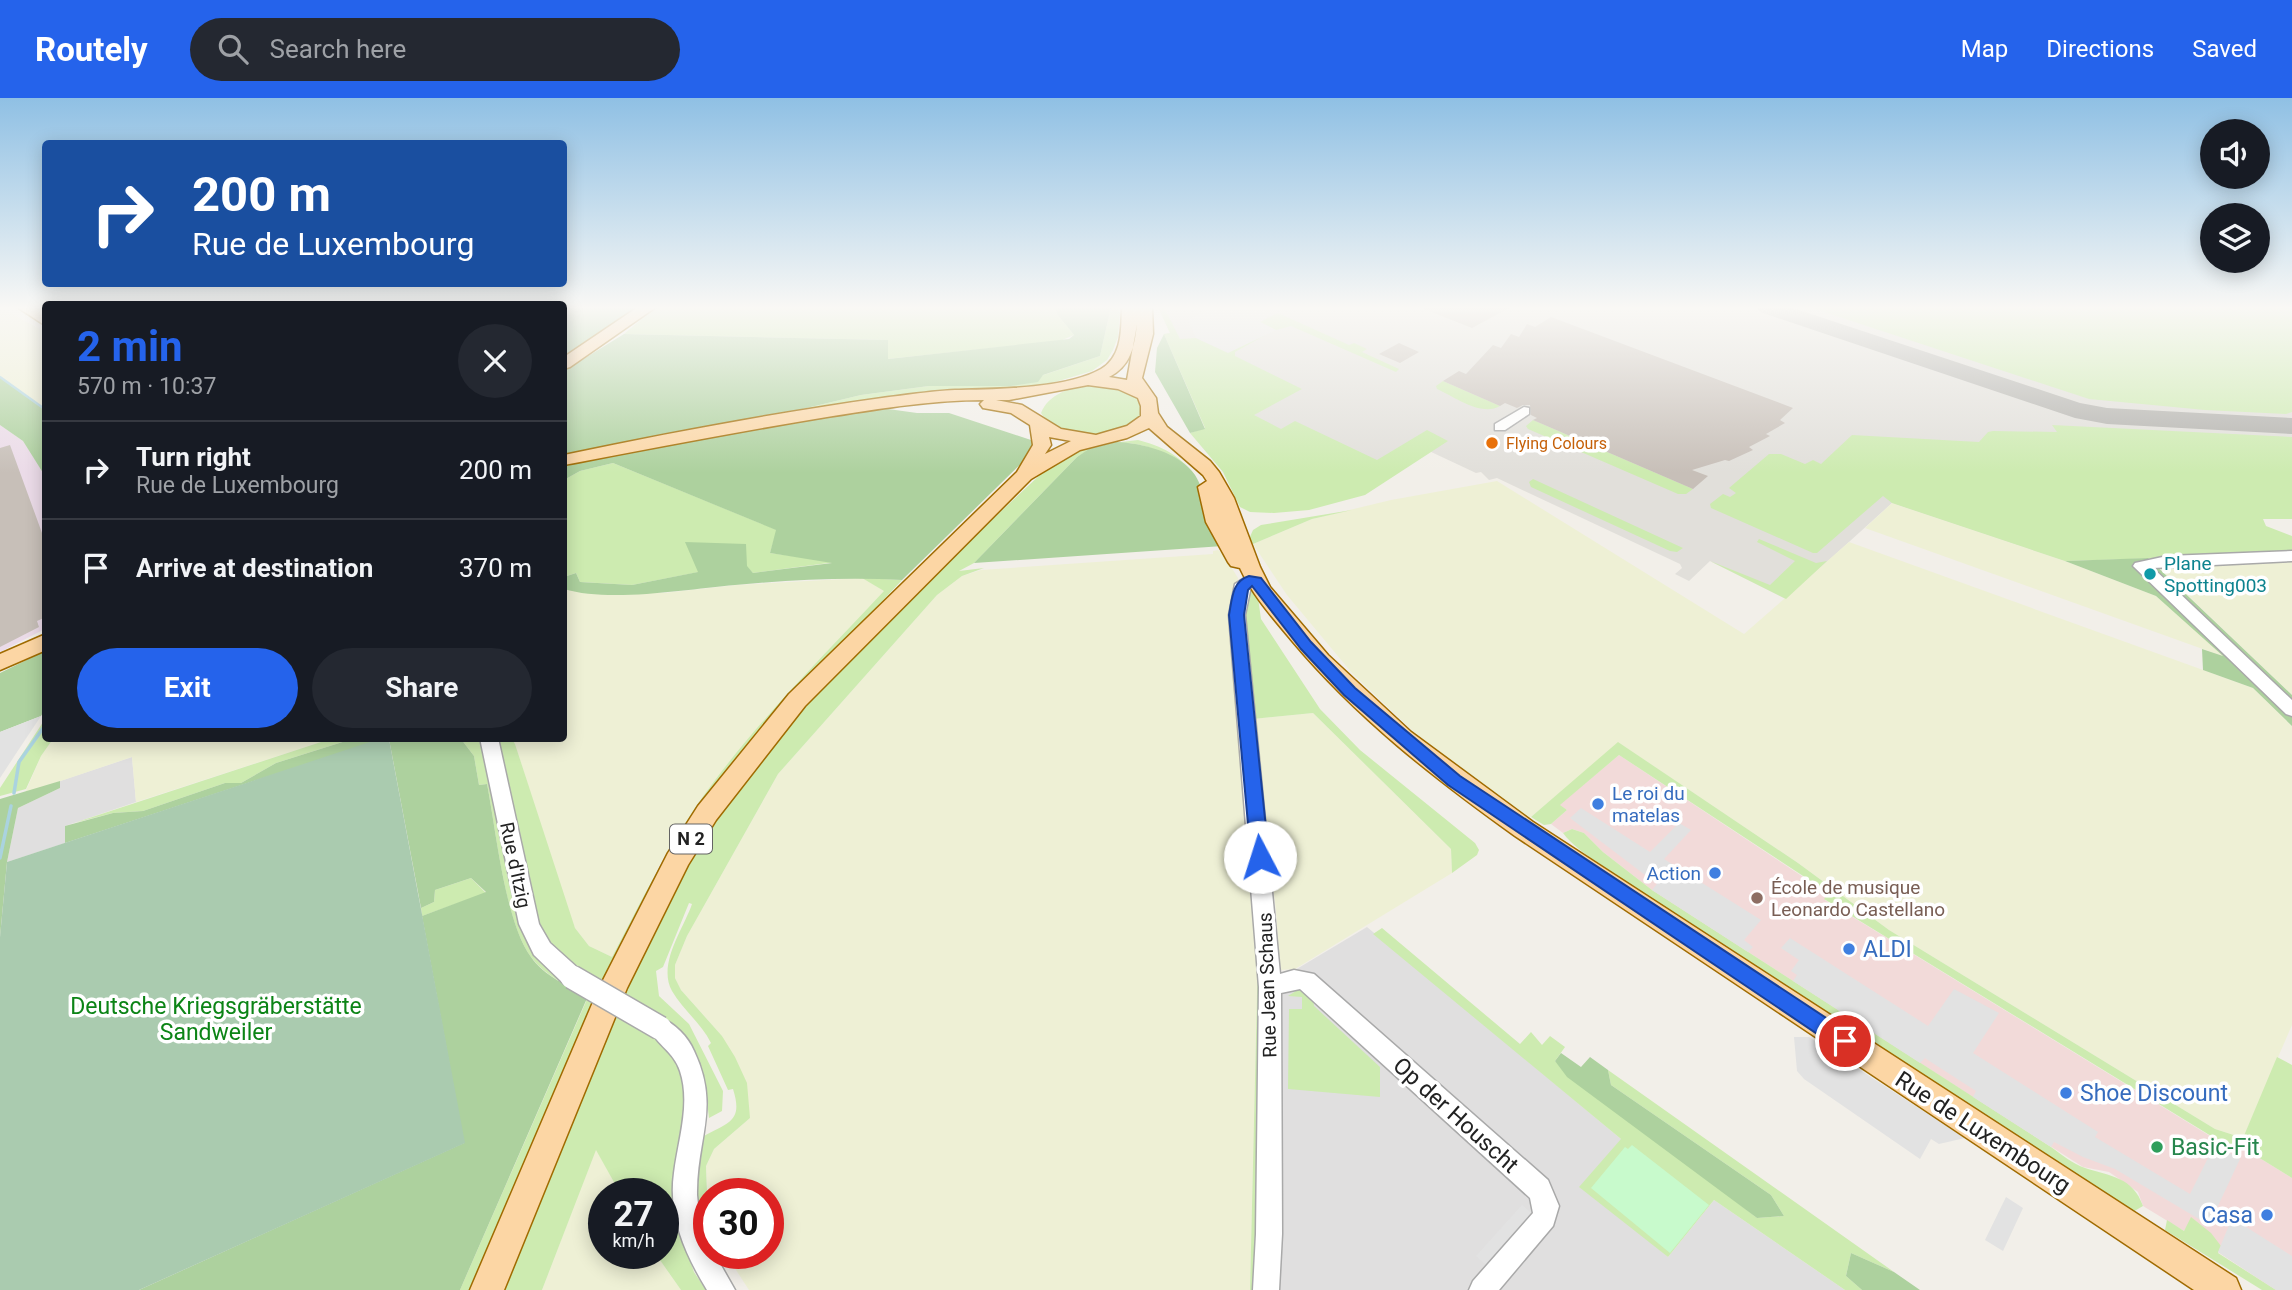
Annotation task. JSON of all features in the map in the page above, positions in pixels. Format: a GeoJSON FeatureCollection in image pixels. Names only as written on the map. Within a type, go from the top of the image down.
{"type":"FeatureCollection","features":[{"type":"Feature","properties":{"kind":"main road"},"geometry":{"type":"LineString","coordinates":[[567,459],[802,415],[953,395],[1009,396],[1055,388],[1088,380],[1110,371],[1118,363]]}},
{"type":"Feature","properties":{"kind":"main road"},"geometry":{"type":"LineString","coordinates":[[923,399],[1001,406],[1068,437],[1098,440],[1119,436],[1142,424],[1150,414],[1150,404],[1133,378],[1137,363]]}},
{"type":"Feature","properties":{"kind":"main road"},"geometry":{"type":"LineString","coordinates":[[1088,380],[1122,384],[1144,394]]}},
{"type":"Feature","properties":{"kind":"main road"},"geometry":{"type":"LineString","coordinates":[[1036,420],[1036,404],[1055,388]]}},
{"type":"Feature","properties":{"kind":"main road","name":"Rue de Luxembourg"},"geometry":{"type":"LineString","coordinates":[[1150,414],[1156,426],[1211,472],[1233,518],[1256,581]]}},
{"type":"Feature","properties":{"kind":"main road","name":"N 2"},"geometry":{"type":"LineString","coordinates":[[487,1290],[618,978],[677,860],[707,813],[797,701],[1024,475],[1042,445],[1036,420]]}},
{"type":"Feature","properties":{"kind":"main road","name":"Rue de Luxembourg"},"geometry":{"type":"LineString","coordinates":[[1119,436],[1161,443],[1174,449],[1195,467],[1208,489],[1224,541],[1246,573],[1256,581],[1306,645],[1350,691],[1454,781],[2224,1290]]}},
{"type":"Feature","properties":{"kind":"main road","name":"N 2"},"geometry":{"type":"LineString","coordinates":[[1024,475],[1077,444],[1098,440]]}},
{"type":"Feature","properties":{"kind":"main road"},"geometry":{"type":"LineString","coordinates":[[1195,467],[1214,489],[1221,513],[1233,518]]}},
{"type":"Feature","properties":{"kind":"main road"},"geometry":{"type":"LineString","coordinates":[[0,663],[42,643]]}},
{"type":"Feature","properties":{"kind":"street"},"geometry":{"type":"LineString","coordinates":[[1500,427],[1524,411]]}},
{"type":"Feature","properties":{"kind":"street"},"geometry":{"type":"LineString","coordinates":[[2292,556],[2167,561],[2141,566],[2292,710]]}},
{"type":"Feature","properties":{"kind":"street","name":"Rue Jean Schaus"},"geometry":{"type":"LineString","coordinates":[[1256,581],[1249,580],[1243,584],[1237,615],[1270,987],[1269,1234],[1266,1290]]}},
{"type":"Feature","properties":{"kind":"street","name":"Rue d'Itzig"},"geometry":{"type":"LineString","coordinates":[[490,742],[529,924],[542,949],[572,977],[660,1028],[682,1049],[696,1086],[695,1135],[687,1174],[687,1214],[699,1252],[722,1290]]}},
{"type":"Feature","properties":{"kind":"street","name":"Op der Houscht"},"geometry":{"type":"LineString","coordinates":[[1270,987],[1294,979],[1306,981],[1539,1189],[1546,1200],[1547,1212],[1542,1222],[1482,1290]]}},
{"type":"Feature","properties":{"kind":"street","name":"Rue Jean Schaus"},"geometry":{"type":"LineString","coordinates":[[1269,1234],[1274,1290]]}},
{"type":"Feature","properties":{"kind":"shaded area"},"geometry":{"type":"Polygon","coordinates":[[[1191,363],[2292,363],[2292,516],[2250,515],[2065,561],[1892,503],[1786,599],[1710,561],[1689,581],[1675,574],[1682,568],[1680,564],[1497,478],[1489,480],[1481,472],[1476,473],[1427,450],[1321,499],[1191,363]]]}},
{"type":"Feature","properties":{"kind":"shaded area"},"geometry":{"type":"Polygon","coordinates":[[[0,425],[23,441],[42,470],[42,631],[0,652],[0,425]]]}},
{"type":"Feature","properties":{"kind":"shaded area"},"geometry":{"type":"Polygon","coordinates":[[[41,716],[19,749],[0,778],[0,732],[41,716]]]}},
{"type":"Feature","properties":{"kind":"shaded area"},"geometry":{"type":"Polygon","coordinates":[[[1619,755],[1829,894],[1825,900],[2228,1147],[2240,1146],[2292,1178],[2292,1290],[2276,1290],[2218,1252],[2192,1218],[2184,1231],[2143,1206],[2138,1192],[2109,1172],[2083,1167],[1652,890],[1603,852],[1584,833],[1572,829],[1563,833],[1551,824],[1567,810],[1559,805],[1619,755]]]}},
{"type":"Feature","properties":{"kind":"shaded area"},"geometry":{"type":"Polygon","coordinates":[[[132,757],[136,802],[65,826],[65,843],[7,862],[18,808],[60,788],[60,781],[132,757]]]}},
{"type":"Feature","properties":{"kind":"shaded area"},"geometry":{"type":"Polygon","coordinates":[[[1581,808],[1650,852],[1679,823],[1691,830],[1664,859],[1761,920],[1744,940],[1753,947],[1748,952],[1652,890],[1657,884],[1570,818],[1581,808]]]}},
{"type":"Feature","properties":{"kind":"shaded area"},"geometry":{"type":"Polygon","coordinates":[[[1367,927],[1621,1139],[1641,1234],[1668,1257],[1714,1200],[1845,1290],[1256,1290],[1260,1009],[1285,976],[1367,927]]]}},
{"type":"Feature","properties":{"kind":"shaded area"},"geometry":{"type":"Polygon","coordinates":[[[1790,938],[1928,1026],[1954,989],[1999,1013],[1973,1053],[2098,1132],[2095,1137],[2190,1194],[2215,1144],[2240,1159],[2209,1225],[2115,1169],[2054,1142],[2051,1147],[1973,1097],[1976,1091],[1925,1058],[1920,1063],[1793,981],[1797,975],[1791,971],[1799,960],[1781,948],[1790,938]]]}},
{"type":"Feature","properties":{"kind":"shaded area"},"geometry":{"type":"Polygon","coordinates":[[[1794,1037],[1809,1037],[1965,1138],[1939,1144],[1931,1139],[1920,1159],[1804,1079],[1797,1071],[1794,1037]]]}},
{"type":"Feature","properties":{"kind":"shaded area"},"geometry":{"type":"Polygon","coordinates":[[[2006,1197],[2023,1208],[2003,1251],[1985,1240],[2006,1197]]]}},
{"type":"Feature","properties":{"kind":"shaded area"},"geometry":{"type":"Polygon","coordinates":[[[1522,1205],[1542,1222],[1496,1274],[1476,1256],[1522,1205]]]}},
{"type":"Feature","properties":{"kind":"shaded area"},"geometry":{"type":"Polygon","coordinates":[[[2232,1218],[2292,1256],[2292,1290],[2276,1290],[2218,1252],[2232,1218]]]}},
{"type":"Feature","properties":{"kind":"green space"},"geometry":{"type":"Polygon","coordinates":[[[0,363],[42,363],[42,408],[0,377],[0,363]]]}},
{"type":"Feature","properties":{"kind":"green space"},"geometry":{"type":"Polygon","coordinates":[[[578,363],[1080,363],[1043,375],[1038,382],[1011,386],[929,386],[861,395],[794,411],[567,453],[567,369],[578,363]]]}},
{"type":"Feature","properties":{"kind":"green space"},"geometry":{"type":"Polygon","coordinates":[[[1080,363],[1103,363],[1092,371],[1032,389],[923,393],[794,411],[861,395],[929,386],[1011,386],[1080,363]]]}},
{"type":"Feature","properties":{"kind":"green space"},"geometry":{"type":"Polygon","coordinates":[[[1156,363],[1176,363],[1205,429],[1190,433],[1155,372],[1156,363]]]}},
{"type":"Feature","properties":{"kind":"green space"},"geometry":{"type":"Polygon","coordinates":[[[1176,363],[1248,363],[1302,389],[1254,415],[1281,429],[1295,421],[1377,460],[1427,430],[1448,441],[1365,495],[1309,510],[1250,512],[1240,507],[1223,472],[1190,433],[1205,428],[1176,363]]]}},
{"type":"Feature","properties":{"kind":"green space"},"geometry":{"type":"Polygon","coordinates":[[[1375,363],[1385,363],[1399,369],[1396,372],[1375,363]]]}},
{"type":"Feature","properties":{"kind":"green space"},"geometry":{"type":"Polygon","coordinates":[[[1978,363],[2292,363],[2292,412],[2286,414],[2205,410],[2089,399],[1978,363]]]}},
{"type":"Feature","properties":{"kind":"green space"},"geometry":{"type":"Polygon","coordinates":[[[0,377],[42,408],[42,471],[23,441],[0,425],[0,377]]]}},
{"type":"Feature","properties":{"kind":"green space"},"geometry":{"type":"Polygon","coordinates":[[[1443,381],[1500,406],[1485,409],[1468,405],[1437,389],[1436,386],[1443,381]]]}},
{"type":"Feature","properties":{"kind":"green space"},"geometry":{"type":"Polygon","coordinates":[[[1089,383],[1125,388],[1143,406],[1141,416],[1130,425],[1093,434],[1073,433],[1055,426],[1041,413],[1055,396],[1089,383]]]}},
{"type":"Feature","properties":{"kind":"green space"},"geometry":{"type":"Polygon","coordinates":[[[881,408],[917,413],[949,413],[1037,442],[1035,450],[902,580],[797,580],[626,595],[567,590],[567,576],[576,573],[580,582],[632,585],[698,572],[685,542],[746,544],[747,566],[753,573],[832,563],[770,553],[776,530],[613,463],[580,471],[567,478],[567,465],[711,436],[881,408]]]}},
{"type":"Feature","properties":{"kind":"green space"},"geometry":{"type":"Polygon","coordinates":[[[1533,420],[1693,489],[1686,494],[1678,494],[1528,429],[1526,426],[1533,420]]]}},
{"type":"Feature","properties":{"kind":"green space"},"geometry":{"type":"Polygon","coordinates":[[[2052,425],[2292,437],[2292,519],[2263,519],[2266,526],[2292,536],[2292,554],[2065,561],[1892,503],[1883,496],[1817,553],[1813,553],[1711,508],[1710,504],[1723,494],[1730,497],[1736,493],[1729,488],[1769,454],[1781,454],[1805,464],[1813,460],[1821,464],[1852,435],[1979,442],[1988,432],[1993,431],[2057,432],[2052,425]]]}},
{"type":"Feature","properties":{"kind":"green space"},"geometry":{"type":"Polygon","coordinates":[[[1138,440],[1170,452],[1195,475],[1168,456],[1139,445],[1108,444],[1077,457],[974,563],[959,571],[984,568],[962,576],[937,595],[778,774],[687,936],[675,965],[675,978],[681,990],[722,1036],[735,1057],[747,1083],[750,1118],[714,1149],[706,1166],[706,1178],[696,1178],[704,1136],[732,1119],[736,1100],[733,1089],[728,1090],[708,1046],[711,1043],[676,998],[668,980],[673,946],[692,904],[689,903],[663,967],[656,971],[659,996],[689,1024],[723,1091],[722,1111],[709,1118],[703,1073],[692,1048],[683,1037],[652,1010],[628,997],[679,1063],[687,1089],[679,1228],[679,1178],[612,1178],[596,1150],[542,1290],[499,1290],[595,1060],[660,914],[725,803],[777,732],[932,576],[1042,473],[1066,456],[1087,446],[1138,440]]]}},
{"type":"Feature","properties":{"kind":"green space"},"geometry":{"type":"Polygon","coordinates":[[[1116,442],[1159,450],[1188,467],[1202,490],[1223,546],[974,563],[1077,457],[1089,449],[1116,442]]]}},
{"type":"Feature","properties":{"kind":"green space"},"geometry":{"type":"Polygon","coordinates":[[[613,463],[777,530],[770,553],[836,562],[753,573],[747,567],[686,542],[699,572],[632,585],[580,582],[576,573],[567,576],[567,478],[580,471],[613,463]]]}},
{"type":"Feature","properties":{"kind":"green space"},"geometry":{"type":"Polygon","coordinates":[[[1533,479],[1683,548],[1677,552],[1670,551],[1531,487],[1529,482],[1533,479]]]}},
{"type":"Feature","properties":{"kind":"green space"},"geometry":{"type":"Polygon","coordinates":[[[1497,481],[1744,634],[1849,542],[2253,688],[2292,726],[2292,1025],[2243,1138],[2215,1129],[1889,930],[1798,863],[1619,743],[1531,817],[1524,816],[1414,732],[1352,673],[1287,595],[1253,544],[1312,519],[1391,500],[1497,481]]]}},
{"type":"Feature","properties":{"kind":"green space"},"geometry":{"type":"Polygon","coordinates":[[[1892,503],[2065,561],[2156,596],[2225,657],[1865,528],[1892,503]]]}},
{"type":"Feature","properties":{"kind":"green space"},"geometry":{"type":"Polygon","coordinates":[[[1352,510],[1312,519],[1253,544],[1249,539],[1253,530],[1261,525],[1352,510]]]}},
{"type":"Feature","properties":{"kind":"green space"},"geometry":{"type":"Polygon","coordinates":[[[1759,539],[1816,563],[1827,561],[1786,599],[1710,561],[1770,585],[1795,561],[1757,542],[1759,539]]]}},
{"type":"Feature","properties":{"kind":"green space"},"geometry":{"type":"Polygon","coordinates":[[[1218,550],[1223,554],[1238,578],[1233,605],[1259,910],[1250,1290],[749,1290],[735,1269],[784,1269],[784,1178],[707,1178],[706,1166],[714,1149],[750,1118],[722,1036],[681,990],[675,978],[675,965],[687,936],[778,774],[937,595],[962,576],[981,570],[1213,554],[1213,551],[1218,550]]]}},
{"type":"Feature","properties":{"kind":"green space"},"geometry":{"type":"Polygon","coordinates":[[[2148,558],[2292,695],[2292,726],[2253,688],[2203,670],[2202,649],[2223,656],[2156,596],[2065,561],[2148,558]]]}},
{"type":"Feature","properties":{"kind":"green space"},"geometry":{"type":"Polygon","coordinates":[[[2292,562],[2292,695],[2157,566],[2254,564],[2292,562]]]}},
{"type":"Feature","properties":{"kind":"green space"},"geometry":{"type":"Polygon","coordinates":[[[862,578],[885,591],[723,770],[663,858],[612,957],[589,946],[575,928],[514,742],[567,742],[567,589],[664,593],[736,585],[862,578]]]}},
{"type":"Feature","properties":{"kind":"green space"},"geometry":{"type":"Polygon","coordinates":[[[862,578],[902,580],[754,738],[670,859],[473,1290],[460,1290],[588,997],[543,970],[522,942],[508,899],[487,784],[479,785],[474,756],[463,742],[514,742],[575,928],[589,946],[612,957],[672,844],[716,779],[785,696],[884,591],[862,578]]]}},
{"type":"Feature","properties":{"kind":"green space"},"geometry":{"type":"Polygon","coordinates":[[[1245,591],[1257,591],[1261,619],[1320,709],[1360,750],[1475,843],[1479,850],[1477,855],[1452,873],[1451,849],[1313,713],[1253,719],[1243,635],[1245,591]]]}},
{"type":"Feature","properties":{"kind":"green space"},"geometry":{"type":"Polygon","coordinates":[[[42,652],[41,716],[0,732],[0,673],[42,652]]]}},
{"type":"Feature","properties":{"kind":"green space"},"geometry":{"type":"Polygon","coordinates":[[[1313,713],[1451,849],[1452,873],[1295,969],[1280,970],[1276,911],[1253,719],[1313,713]]]}},
{"type":"Feature","properties":{"kind":"green space"},"geometry":{"type":"Polygon","coordinates":[[[42,724],[42,742],[51,742],[41,756],[26,789],[0,796],[0,788],[42,724]]]}},
{"type":"Feature","properties":{"kind":"green space"},"geometry":{"type":"Polygon","coordinates":[[[51,742],[321,742],[136,802],[132,757],[25,793],[41,756],[51,742]]]}},
{"type":"Feature","properties":{"kind":"green space"},"geometry":{"type":"Polygon","coordinates":[[[321,742],[342,742],[276,763],[241,783],[225,783],[143,811],[113,813],[74,823],[321,742]]]}},
{"type":"Feature","properties":{"kind":"green space"},"geometry":{"type":"Polygon","coordinates":[[[342,742],[373,742],[65,843],[65,826],[113,813],[143,811],[225,783],[241,783],[276,763],[342,742]]]}},
{"type":"Feature","properties":{"kind":"green space","name":"Deutsche Kriegsgräberstätte Sandweiler"},"geometry":{"type":"Polygon","coordinates":[[[370,742],[390,742],[465,1143],[139,1290],[0,1290],[0,937],[7,862],[370,742]]]}},
{"type":"Feature","properties":{"kind":"green space"},"geometry":{"type":"Polygon","coordinates":[[[390,742],[463,742],[474,756],[479,785],[487,784],[508,899],[522,941],[536,964],[543,970],[588,996],[460,1290],[139,1290],[464,1143],[422,916],[486,892],[471,878],[435,890],[434,902],[421,908],[390,742]]]}},
{"type":"Feature","properties":{"kind":"green space"},"geometry":{"type":"Polygon","coordinates":[[[1618,742],[1798,863],[1889,930],[2215,1129],[2243,1138],[2277,1057],[2292,1065],[2292,1178],[2240,1146],[2229,1147],[1824,899],[1829,893],[1619,755],[1560,805],[1567,810],[1551,824],[1544,825],[1531,817],[1618,742]]]}},
{"type":"Feature","properties":{"kind":"green space"},"geometry":{"type":"Polygon","coordinates":[[[60,781],[60,788],[18,808],[7,862],[0,937],[0,799],[60,781]]]}},
{"type":"Feature","properties":{"kind":"green space"},"geometry":{"type":"Polygon","coordinates":[[[1572,829],[1584,833],[1603,852],[1652,890],[2072,1161],[2127,1183],[2139,1196],[2143,1206],[2131,1213],[1632,888],[1570,841],[1563,833],[1572,829]]]}},
{"type":"Feature","properties":{"kind":"green space"},"geometry":{"type":"Polygon","coordinates":[[[471,878],[486,893],[422,916],[421,908],[434,902],[435,890],[471,878]]]}},
{"type":"Feature","properties":{"kind":"green space"},"geometry":{"type":"Polygon","coordinates":[[[1259,910],[1261,945],[1256,1290],[1250,1290],[1259,910]]]}},
{"type":"Feature","properties":{"kind":"green space"},"geometry":{"type":"Polygon","coordinates":[[[1382,928],[1520,1044],[1531,1032],[1542,1045],[1550,1036],[1565,1047],[1555,1061],[1757,1218],[1784,1216],[1771,1195],[1611,1085],[1608,1070],[1894,1272],[1851,1253],[1846,1276],[1862,1290],[1845,1290],[1714,1200],[1668,1257],[1579,1187],[1621,1139],[1373,934],[1382,928]]]}},
{"type":"Feature","properties":{"kind":"green space"},"geometry":{"type":"Polygon","coordinates":[[[1299,989],[1306,990],[1313,998],[1314,1006],[1380,1067],[1380,1097],[1288,1089],[1289,1009],[1302,1009],[1302,997],[1288,996],[1299,989]]]}},
{"type":"Feature","properties":{"kind":"green space"},"geometry":{"type":"Polygon","coordinates":[[[1561,1053],[1581,1067],[1590,1057],[1608,1070],[1611,1085],[1771,1195],[1784,1216],[1757,1218],[1567,1077],[1555,1061],[1561,1053]]]}},
{"type":"Feature","properties":{"kind":"green space"},"geometry":{"type":"Polygon","coordinates":[[[1632,1145],[1709,1205],[1670,1253],[1591,1188],[1625,1147],[1628,1149],[1632,1145]]]}},
{"type":"Feature","properties":{"kind":"green space"},"geometry":{"type":"Polygon","coordinates":[[[596,1149],[612,1178],[588,1178],[588,1269],[666,1269],[681,1290],[542,1290],[596,1149]]]}},
{"type":"Feature","properties":{"kind":"green space"},"geometry":{"type":"Polygon","coordinates":[[[2191,1217],[2211,1233],[2221,1246],[2218,1253],[2276,1290],[2262,1290],[2165,1230],[2167,1220],[2184,1231],[2191,1217]]]}},
{"type":"Feature","properties":{"kind":"green space"},"geometry":{"type":"Polygon","coordinates":[[[679,1228],[694,1272],[706,1290],[681,1290],[666,1269],[679,1269],[679,1228]]]}},
{"type":"Feature","properties":{"kind":"green space"},"geometry":{"type":"Polygon","coordinates":[[[1851,1253],[1894,1272],[1920,1290],[1862,1290],[1846,1276],[1851,1253]]]}},
{"type":"Feature","properties":{"kind":"building"},"geometry":{"type":"Polygon","coordinates":[[[1477,363],[1672,363],[1793,408],[1780,420],[1785,423],[1766,434],[1770,436],[1749,447],[1753,450],[1729,461],[1692,470],[1708,476],[1693,489],[1533,420],[1537,418],[1531,415],[1530,405],[1517,408],[1505,403],[1500,406],[1443,381],[1459,371],[1466,374],[1477,363]]]}},
{"type":"Feature","properties":{"kind":"building"},"geometry":{"type":"Polygon","coordinates":[[[10,445],[42,533],[42,619],[37,621],[39,627],[0,647],[0,448],[10,445]]]}},
{"type":"Feature","properties":{"kind":"waterway"},"geometry":{"type":"LineString","coordinates":[[0,377],[42,407]]}},
{"type":"Feature","properties":{"kind":"waterway"},"geometry":{"type":"LineString","coordinates":[[14,793],[19,762],[42,730]]}},
{"type":"Feature","properties":{"kind":"waterway"},"geometry":{"type":"LineString","coordinates":[[0,858],[11,806]]}},
{"type":"Feature","properties":{"kind":"taxiway"},"geometry":{"type":"LineString","coordinates":[[1934,363],[2075,410],[2107,416],[2292,426]]}},
{"type":"Feature","properties":{"kind":"place","name":"Flying Colours"},"geometry":{"type":"Point","coordinates":[1492,443]}},
{"type":"Feature","properties":{"kind":"place","name":"Plane Spotting003"},"geometry":{"type":"Point","coordinates":[2150,574]}},
{"type":"Feature","properties":{"kind":"place","name":"Le roi du matelas"},"geometry":{"type":"Point","coordinates":[1598,804]}},
{"type":"Feature","properties":{"kind":"place","name":"Action"},"geometry":{"type":"Point","coordinates":[1715,873]}},
{"type":"Feature","properties":{"kind":"place","name":"École de musique Leonardo Castellano"},"geometry":{"type":"Point","coordinates":[1757,898]}},
{"type":"Feature","properties":{"kind":"place","name":"ALDI"},"geometry":{"type":"Point","coordinates":[1849,949]}},
{"type":"Feature","properties":{"kind":"place","name":"Shoe Discount"},"geometry":{"type":"Point","coordinates":[2066,1093]}},
{"type":"Feature","properties":{"kind":"place","name":"Basic-Fit"},"geometry":{"type":"Point","coordinates":[2157,1147]}},
{"type":"Feature","properties":{"kind":"place","name":"Casa"},"geometry":{"type":"Point","coordinates":[2267,1215]}},
{"type":"Feature","properties":{"kind":"route"},"geometry":{"type":"LineString","coordinates":[[1260,857],[1237,615],[1241,589],[1249,580],[1256,581],[1306,645],[1350,691],[1454,781],[1845,1041]]}}]}
